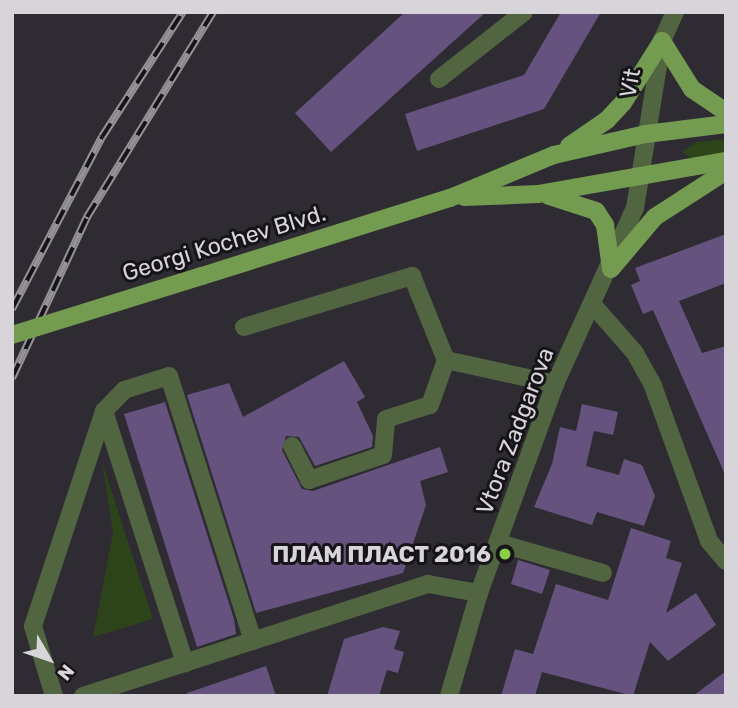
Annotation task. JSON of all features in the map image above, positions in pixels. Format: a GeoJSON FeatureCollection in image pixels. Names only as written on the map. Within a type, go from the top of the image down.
{"type":"FeatureCollection","features":[{"type":"Feature","properties":{"kind":"main road"},"geometry":{"type":"LineString","coordinates":[[554,155],[607,120],[662,41],[692,89],[726,113]]}},
{"type":"Feature","properties":{"kind":"main road","name":"Georgi Kochev Blvd."},"geometry":{"type":"LineString","coordinates":[[12,335],[450,198],[554,155],[646,134],[726,124]]}},
{"type":"Feature","properties":{"kind":"main road","name":"Georgi Kochev Blvd."},"geometry":{"type":"LineString","coordinates":[[450,198],[538,194],[726,161]]}},
{"type":"Feature","properties":{"kind":"main road"},"geometry":{"type":"LineString","coordinates":[[611,268],[655,217],[726,171]]}},
{"type":"Feature","properties":{"kind":"main road"},"geometry":{"type":"LineString","coordinates":[[538,194],[596,211],[605,225],[611,268]]}},
{"type":"Feature","properties":{"kind":"street"},"geometry":{"type":"LineString","coordinates":[[439,79],[524,12]]}},
{"type":"Feature","properties":{"kind":"street","name":"Vit"},"geometry":{"type":"LineString","coordinates":[[642,176],[646,134],[662,41],[675,12]]}},
{"type":"Feature","properties":{"kind":"street","name":"Vtora Zadgarova"},"geometry":{"type":"LineString","coordinates":[[449,696],[479,593],[555,384],[611,268],[635,208],[642,176]]}},
{"type":"Feature","properties":{"kind":"street"},"geometry":{"type":"LineString","coordinates":[[244,327],[412,276],[446,360],[430,405],[386,419],[383,455],[309,480],[292,446]]}},
{"type":"Feature","properties":{"kind":"street"},"geometry":{"type":"LineString","coordinates":[[593,305],[635,353],[653,386],[709,541],[726,561]]}},
{"type":"Feature","properties":{"kind":"street"},"geometry":{"type":"LineString","coordinates":[[446,360],[555,384]]}},
{"type":"Feature","properties":{"kind":"street"},"geometry":{"type":"LineString","coordinates":[[54,696],[33,625],[104,411],[124,390],[169,376],[253,641]]}},
{"type":"Feature","properties":{"kind":"street"},"geometry":{"type":"LineString","coordinates":[[104,411],[185,663]]}},
{"type":"Feature","properties":{"kind":"street"},"geometry":{"type":"LineString","coordinates":[[499,543],[603,573]]}},
{"type":"Feature","properties":{"kind":"street"},"geometry":{"type":"LineString","coordinates":[[83,696],[428,584],[479,593]]}},
{"type":"Feature","properties":{"kind":"green space"},"geometry":{"type":"Polygon","coordinates":[[[726,139],[726,157],[694,161],[682,152],[696,142],[726,139]]]}},
{"type":"Feature","properties":{"kind":"green space"},"geometry":{"type":"Polygon","coordinates":[[[102,461],[153,619],[93,637],[113,533],[102,461]]]}},
{"type":"Feature","properties":{"kind":"building"},"geometry":{"type":"Polygon","coordinates":[[[405,12],[486,12],[331,152],[295,113],[405,12]]]}},
{"type":"Feature","properties":{"kind":"building"},"geometry":{"type":"Polygon","coordinates":[[[561,12],[601,12],[544,109],[417,151],[405,114],[524,75],[561,12]]]}},
{"type":"Feature","properties":{"kind":"building"},"geometry":{"type":"Polygon","coordinates":[[[726,234],[726,283],[679,301],[702,353],[726,346],[726,477],[653,310],[643,314],[631,285],[640,281],[635,268],[726,234]]]}},
{"type":"Feature","properties":{"kind":"building"},"geometry":{"type":"Polygon","coordinates":[[[344,361],[365,397],[357,402],[373,436],[372,447],[315,466],[299,437],[286,436],[282,450],[302,489],[313,491],[440,447],[448,472],[420,481],[426,505],[403,573],[256,613],[187,395],[229,383],[243,417],[344,361]]]}},
{"type":"Feature","properties":{"kind":"building"},"geometry":{"type":"Polygon","coordinates":[[[165,402],[234,619],[236,634],[197,647],[124,414],[165,402]]]}},
{"type":"Feature","properties":{"kind":"building"},"geometry":{"type":"Polygon","coordinates":[[[582,404],[618,412],[613,435],[594,431],[586,466],[619,475],[624,459],[642,465],[655,496],[644,526],[597,512],[592,525],[534,507],[552,464],[560,427],[576,431],[582,404]]]}},
{"type":"Feature","properties":{"kind":"building"},"geometry":{"type":"Polygon","coordinates":[[[631,528],[671,541],[666,558],[682,563],[666,613],[696,593],[716,625],[668,661],[650,642],[633,696],[542,672],[535,696],[501,696],[515,649],[533,654],[556,584],[608,600],[631,528]]]}},
{"type":"Feature","properties":{"kind":"building"},"geometry":{"type":"Polygon","coordinates":[[[518,560],[550,570],[542,594],[511,584],[518,560]]]}},
{"type":"Feature","properties":{"kind":"building"},"geometry":{"type":"Polygon","coordinates":[[[383,627],[400,631],[394,649],[404,652],[398,673],[387,670],[379,696],[327,696],[344,639],[383,627]]]}},
{"type":"Feature","properties":{"kind":"building"},"geometry":{"type":"Polygon","coordinates":[[[266,666],[276,696],[188,696],[187,693],[266,666]]]}},
{"type":"Feature","properties":{"kind":"building"},"geometry":{"type":"Polygon","coordinates":[[[726,671],[726,696],[693,696],[726,671]]]}},
{"type":"Feature","properties":{"kind":"railway"},"geometry":{"type":"LineString","coordinates":[[12,309],[102,137],[183,12]]}},
{"type":"Feature","properties":{"kind":"railway"},"geometry":{"type":"LineString","coordinates":[[12,378],[87,217],[213,12]]}},
{"type":"Feature","properties":{"kind":"place","name":"ПЛАМ ПЛАСТ 2016"},"geometry":{"type":"Point","coordinates":[505,554]}}]}
